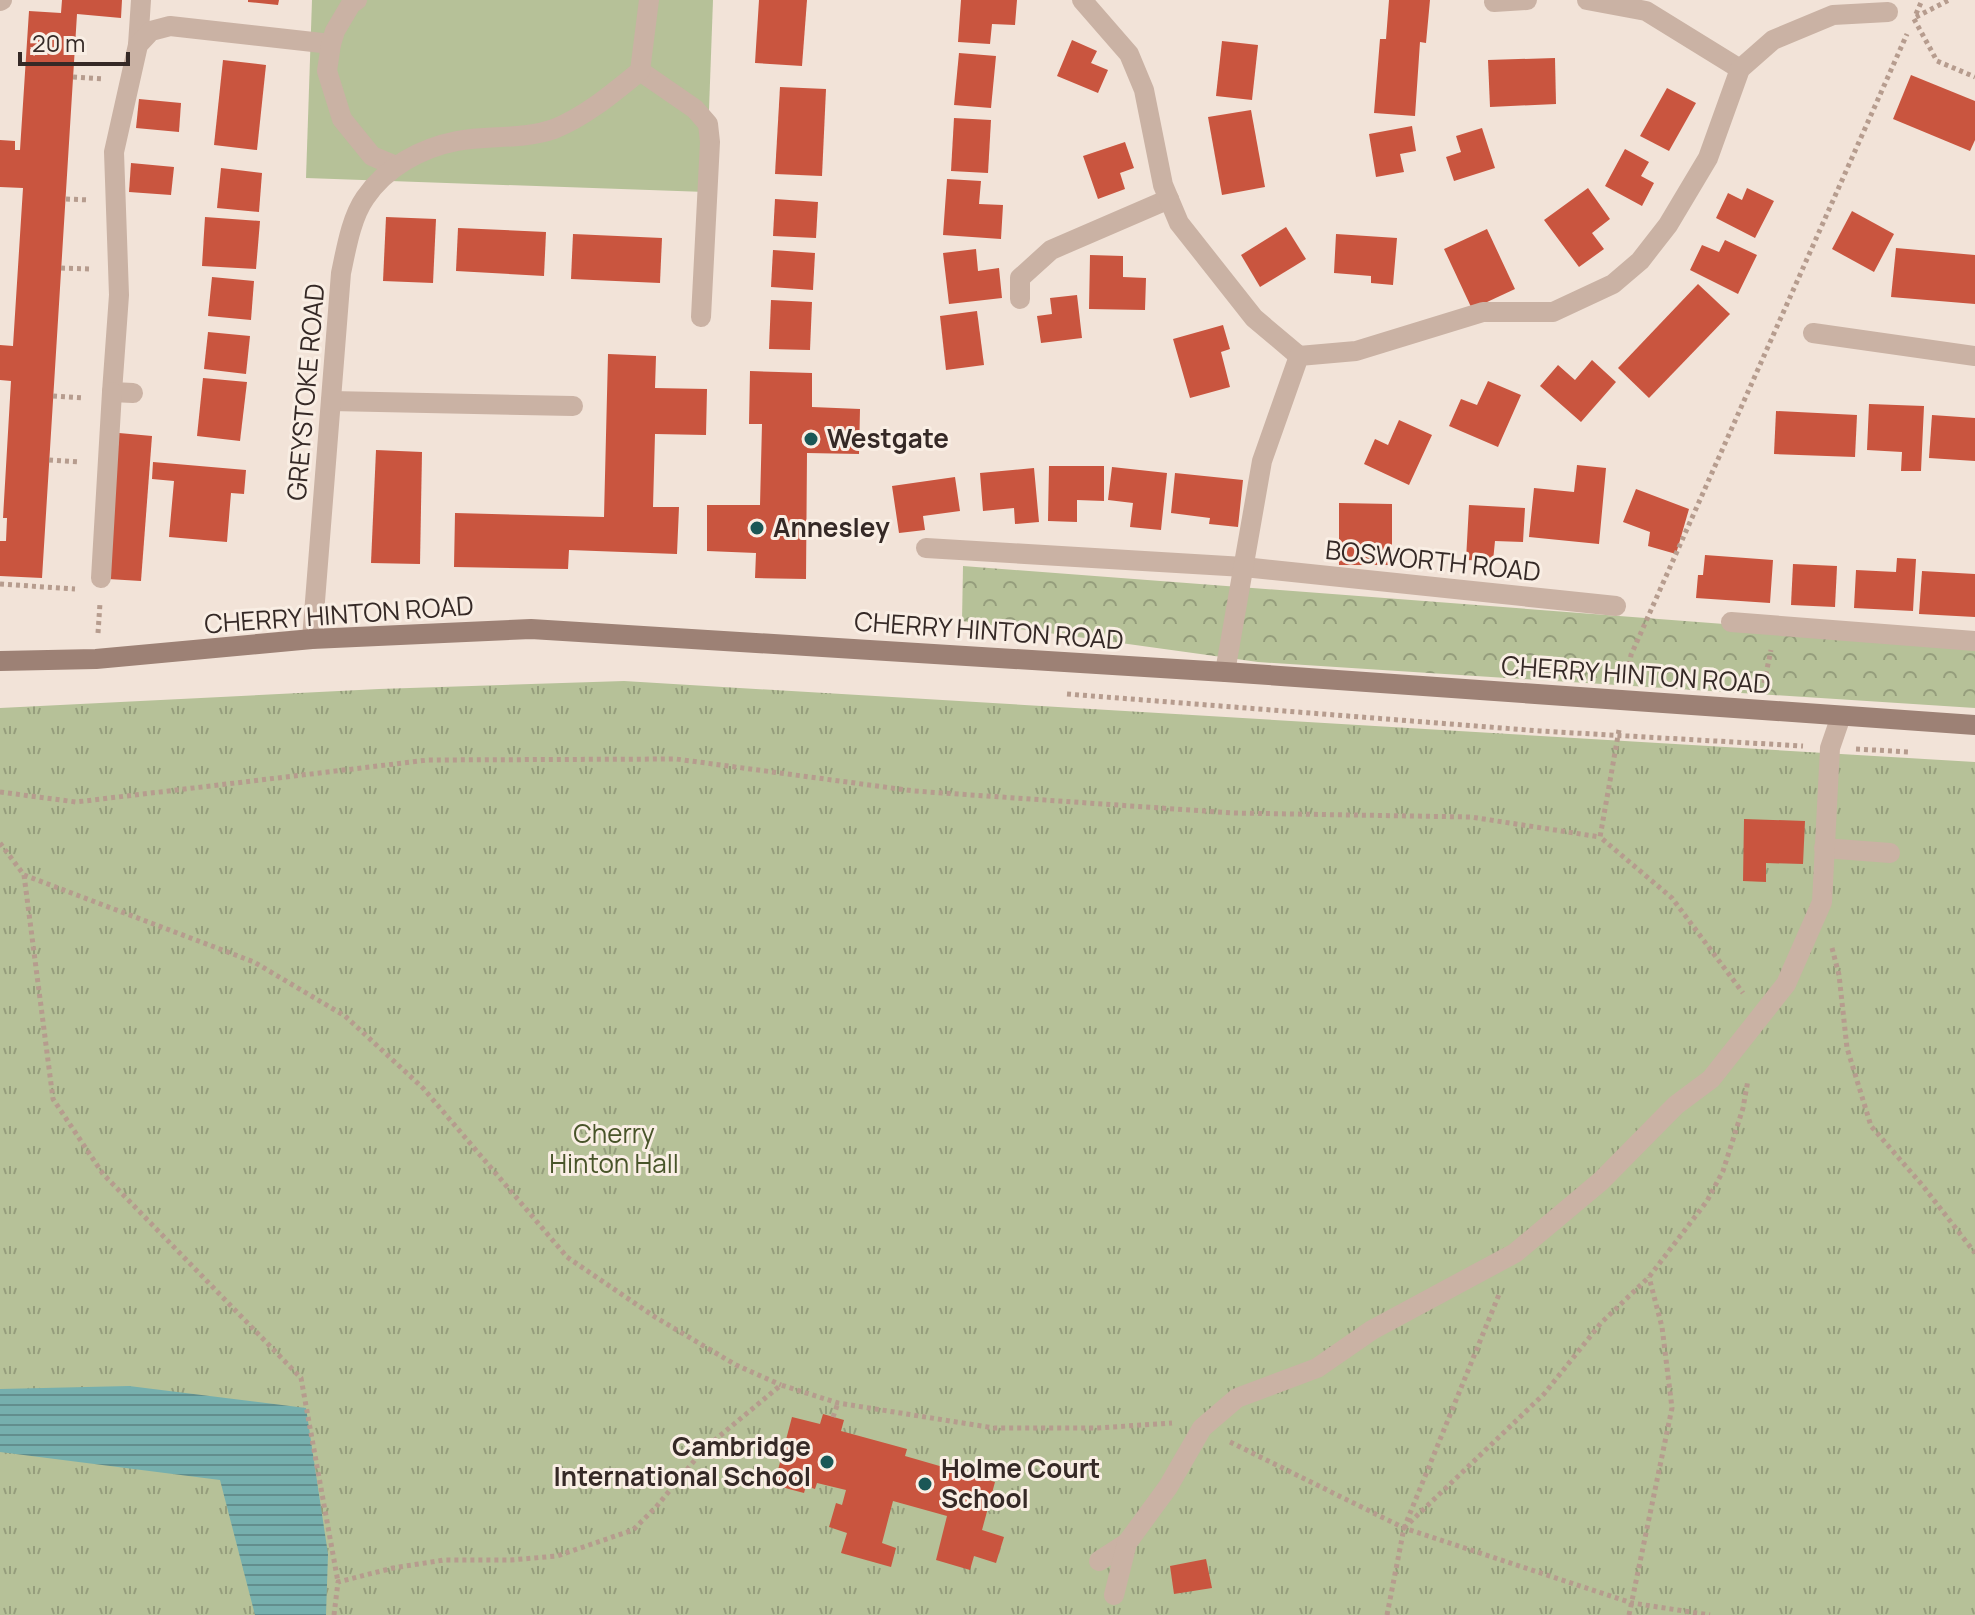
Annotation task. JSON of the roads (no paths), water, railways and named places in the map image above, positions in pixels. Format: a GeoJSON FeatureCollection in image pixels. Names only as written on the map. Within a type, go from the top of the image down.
{"type":"FeatureCollection","features":[{"type":"Feature","properties":{"kind":"street"},"geometry":{"type":"LineString","coordinates":[[101,584],[123,393],[114,152],[138,45],[141,0]]}},
{"type":"Feature","properties":{"kind":"street"},"geometry":{"type":"LineString","coordinates":[[357,0],[351,4],[331,44],[327,71],[342,119],[372,156],[396,166]]}},
{"type":"Feature","properties":{"kind":"street"},"geometry":{"type":"LineString","coordinates":[[649,0],[640,71],[695,109],[708,124],[710,142],[701,317]]}},
{"type":"Feature","properties":{"kind":"street"},"geometry":{"type":"LineString","coordinates":[[1082,0],[1129,54],[1144,90],[1163,185],[1179,223],[1254,318],[1299,356],[1356,351],[1483,312],[1553,312],[1613,284],[1640,261],[1668,225],[1708,158],[1740,69],[1773,40],[1833,15],[1888,12]]}},
{"type":"Feature","properties":{"kind":"street"},"geometry":{"type":"LineString","coordinates":[[1494,2],[1527,0]]}},
{"type":"Feature","properties":{"kind":"street"},"geometry":{"type":"LineString","coordinates":[[1587,0],[1646,11],[1740,69]]}},
{"type":"Feature","properties":{"kind":"street"},"geometry":{"type":"LineString","coordinates":[[138,45],[151,31],[170,26],[331,44]]}},
{"type":"Feature","properties":{"kind":"street","name":"GREYSTOKE ROAD"},"geometry":{"type":"LineString","coordinates":[[312,639],[341,273],[348,242],[364,199],[396,166],[415,154],[457,141],[512,138],[553,129],[601,103],[640,71]]}},
{"type":"Feature","properties":{"kind":"street"},"geometry":{"type":"LineString","coordinates":[[1020,299],[1020,278],[1051,250],[1169,199]]}},
{"type":"Feature","properties":{"kind":"street"},"geometry":{"type":"LineString","coordinates":[[1813,333],[1975,356]]}},
{"type":"Feature","properties":{"kind":"street"},"geometry":{"type":"LineString","coordinates":[[1225,672],[1262,461],[1299,356]]}},
{"type":"Feature","properties":{"kind":"street"},"geometry":{"type":"LineString","coordinates":[[331,401],[573,406]]}},
{"type":"Feature","properties":{"kind":"street","name":"BOSWORTH ROAD"},"geometry":{"type":"LineString","coordinates":[[926,548],[1244,567],[1616,606]]}},
{"type":"Feature","properties":{"kind":"street"},"geometry":{"type":"LineString","coordinates":[[1731,622],[1975,641]]}},
{"type":"Feature","properties":{"kind":"street","name":"CHERRY HINTON ROAD"},"geometry":{"type":"LineString","coordinates":[[0,661],[96,659],[312,639],[531,629],[1225,672],[1975,725]]}},
{"type":"Feature","properties":{"kind":"street"},"geometry":{"type":"LineString","coordinates":[[1099,1561],[1127,1543],[1168,1487],[1202,1428],[1237,1398],[1317,1368],[1372,1330],[1515,1253],[1601,1181],[1676,1105],[1711,1079],[1786,984],[1822,902],[1830,748],[1841,716]]}},
{"type":"Feature","properties":{"kind":"street"},"geometry":{"type":"LineString","coordinates":[[1824,848],[1890,853]]}},
{"type":"Feature","properties":{"kind":"street"},"geometry":{"type":"LineString","coordinates":[[1114,1595],[1127,1543]]}},
{"type":"Feature","properties":{"kind":"water"},"geometry":{"type":"Polygon","coordinates":[[[129,1386],[306,1408],[328,1554],[326,1615],[255,1615],[220,1480],[0,1452],[0,1389],[129,1386]]]}},
{"type":"Feature","properties":{"kind":"place","name":"Westgate"},"geometry":{"type":"Point","coordinates":[811,439]}},
{"type":"Feature","properties":{"kind":"place","name":"Annesley"},"geometry":{"type":"Point","coordinates":[757,528]}},
{"type":"Feature","properties":{"kind":"place","name":"Cambridge International School"},"geometry":{"type":"Point","coordinates":[827,1462]}},
{"type":"Feature","properties":{"kind":"place","name":"Holme Court School"},"geometry":{"type":"Point","coordinates":[925,1484]}},
{"type":"Feature","properties":{"kind":"park label","name":"Cherry Hinton Hall"},"geometry":{"type":"Point","coordinates":[614,1149]}}]}
